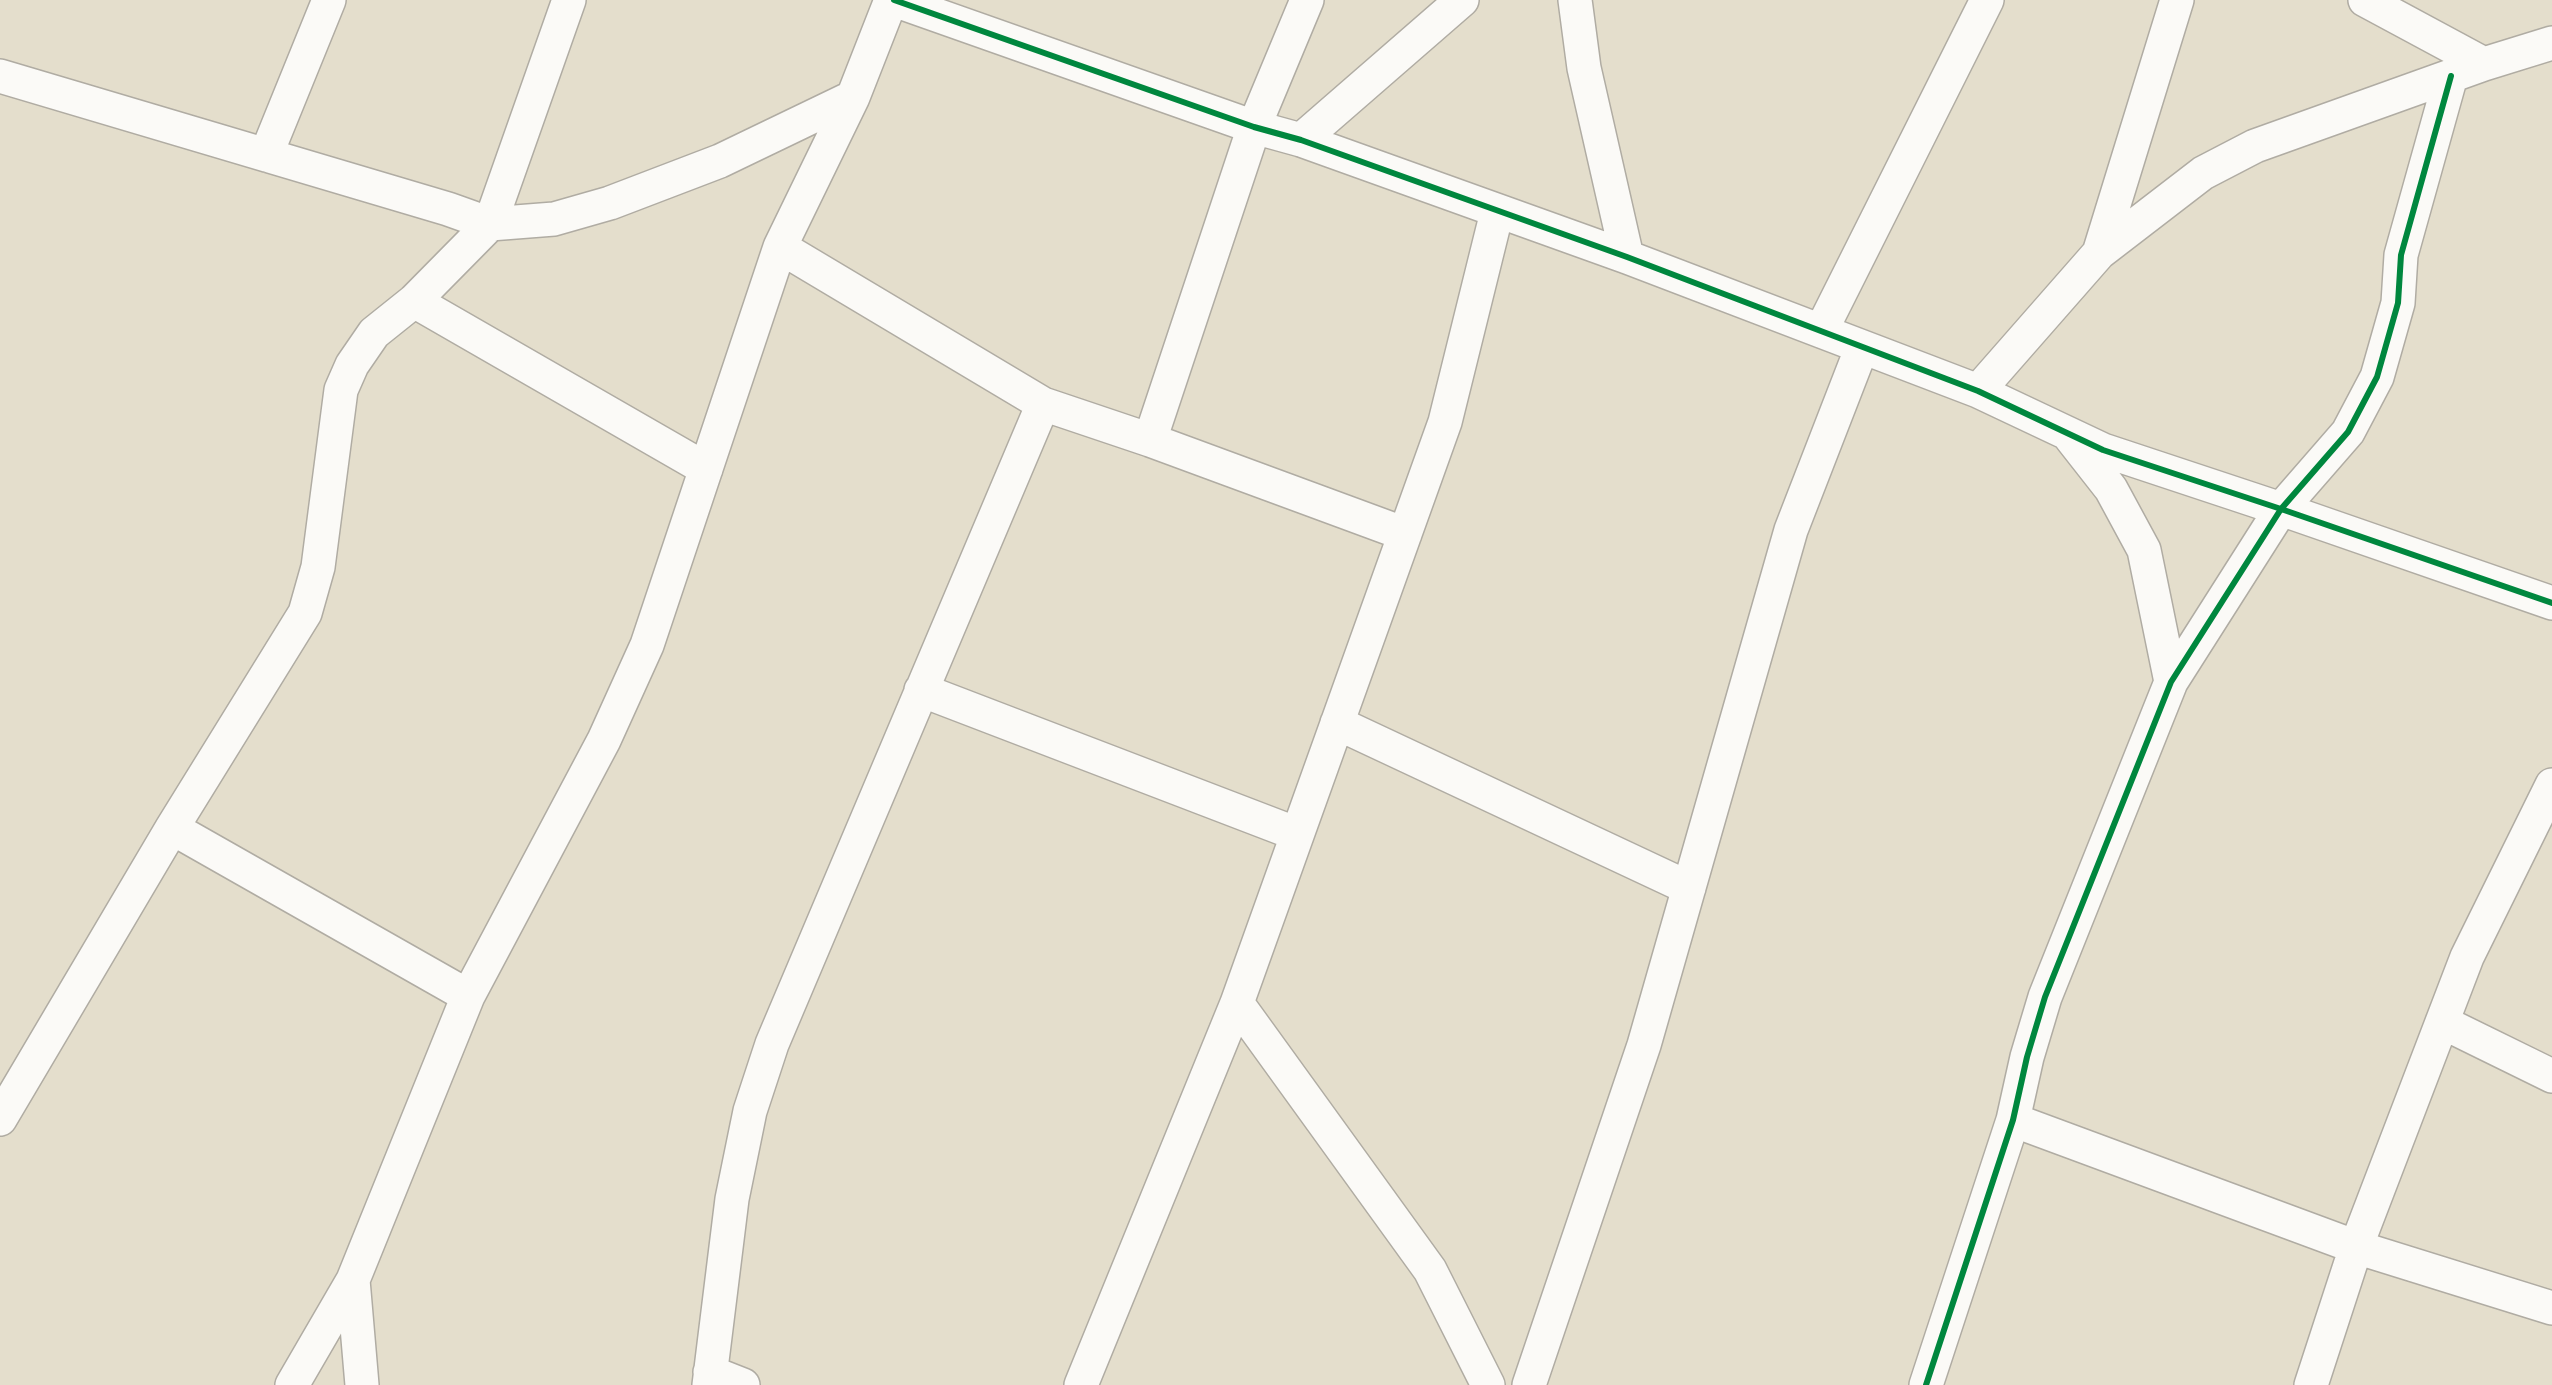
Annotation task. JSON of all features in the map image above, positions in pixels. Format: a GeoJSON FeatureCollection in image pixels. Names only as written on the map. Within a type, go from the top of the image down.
{"type":"FeatureCollection","features":[{"type":"Feature","properties":{"kind":"street"},"geometry":{"type":"LineString","coordinates":[[266,155],[328,0]]}},
{"type":"Feature","properties":{"kind":"street"},"geometry":{"type":"LineString","coordinates":[[0,1119],[172,828],[305,613],[318,567],[341,390],[352,365],[374,333],[414,301],[490,224],[568,0]]}},
{"type":"Feature","properties":{"kind":"street"},"geometry":{"type":"LineString","coordinates":[[292,1385],[353,1280],[468,996],[604,740],[647,645],[780,247],[853,97],[892,0],[1254,127],[1301,140],[1626,257],[1978,391],[2103,450],[2552,603]]}},
{"type":"Feature","properties":{"kind":"street"},"geometry":{"type":"LineString","coordinates":[[1150,440],[1254,127],[1307,0]]}},
{"type":"Feature","properties":{"kind":"street"},"geometry":{"type":"LineString","coordinates":[[1301,140],[1462,0]]}},
{"type":"Feature","properties":{"kind":"street"},"geometry":{"type":"LineString","coordinates":[[1575,0],[1584,68],[1626,257]]}},
{"type":"Feature","properties":{"kind":"street"},"geometry":{"type":"LineString","coordinates":[[1821,332],[1987,0]]}},
{"type":"Feature","properties":{"kind":"street"},"geometry":{"type":"LineString","coordinates":[[2099,253],[2177,0]]}},
{"type":"Feature","properties":{"kind":"street"},"geometry":{"type":"LineString","coordinates":[[2365,0],[2484,64]]}},
{"type":"Feature","properties":{"kind":"street"},"geometry":{"type":"LineString","coordinates":[[1978,391],[2099,253],[2203,173],[2245,152],[2451,75],[2552,43]]}},
{"type":"Feature","properties":{"kind":"street"},"geometry":{"type":"LineString","coordinates":[[1926,1385],[2013,1120],[2027,1057],[2045,997],[2170,682],[2281,509],[2348,432],[2377,377],[2398,303],[2401,255],[2451,75]]}},
{"type":"Feature","properties":{"kind":"street"},"geometry":{"type":"LineString","coordinates":[[0,76],[448,209],[490,224],[554,219],[610,203],[720,161],[853,97]]}},
{"type":"Feature","properties":{"kind":"street"},"geometry":{"type":"LineString","coordinates":[[1081,1385],[1237,1003],[1445,422],[1497,212]]}},
{"type":"Feature","properties":{"kind":"street"},"geometry":{"type":"LineString","coordinates":[[780,247],[1043,404],[1150,440],[1405,534]]}},
{"type":"Feature","properties":{"kind":"street"},"geometry":{"type":"LineString","coordinates":[[414,301],[706,470]]}},
{"type":"Feature","properties":{"kind":"street"},"geometry":{"type":"LineString","coordinates":[[1529,1385],[1644,1045],[1791,530],[1862,347]]}},
{"type":"Feature","properties":{"kind":"street"},"geometry":{"type":"LineString","coordinates":[[743,1385],[710,1379],[732,1199],[750,1111],[772,1044],[1043,404]]}},
{"type":"Feature","properties":{"kind":"street"},"geometry":{"type":"LineString","coordinates":[[2068,434],[2110,489],[2144,550],[2170,682]]}},
{"type":"Feature","properties":{"kind":"street"},"geometry":{"type":"LineString","coordinates":[[921,690],[1297,834]]}},
{"type":"Feature","properties":{"kind":"street"},"geometry":{"type":"LineString","coordinates":[[1337,723],[1689,888]]}},
{"type":"Feature","properties":{"kind":"street"},"geometry":{"type":"LineString","coordinates":[[2311,1385],[2356,1247],[2467,957],[2552,784]]}},
{"type":"Feature","properties":{"kind":"street"},"geometry":{"type":"LineString","coordinates":[[172,828],[468,996]]}},
{"type":"Feature","properties":{"kind":"street"},"geometry":{"type":"LineString","coordinates":[[1237,1003],[1430,1270],[1488,1385]]}},
{"type":"Feature","properties":{"kind":"street"},"geometry":{"type":"LineString","coordinates":[[2442,1022],[2552,1076]]}},
{"type":"Feature","properties":{"kind":"street"},"geometry":{"type":"LineString","coordinates":[[2013,1120],[2356,1247],[2552,1308]]}},
{"type":"Feature","properties":{"kind":"street"},"geometry":{"type":"LineString","coordinates":[[353,1280],[362,1385]]}},
{"type":"Feature","properties":{"kind":"cycle path"},"geometry":{"type":"LineString","coordinates":[[894,0],[1254,127],[1301,140],[1627,257],[1978,391],[2103,450],[2552,603]]}},
{"type":"Feature","properties":{"kind":"cycle path"},"geometry":{"type":"LineString","coordinates":[[1926,1385],[2013,1120],[2027,1057],[2045,997],[2171,682],[2281,509],[2348,432],[2377,377],[2398,303],[2401,255],[2451,76]]}}]}
